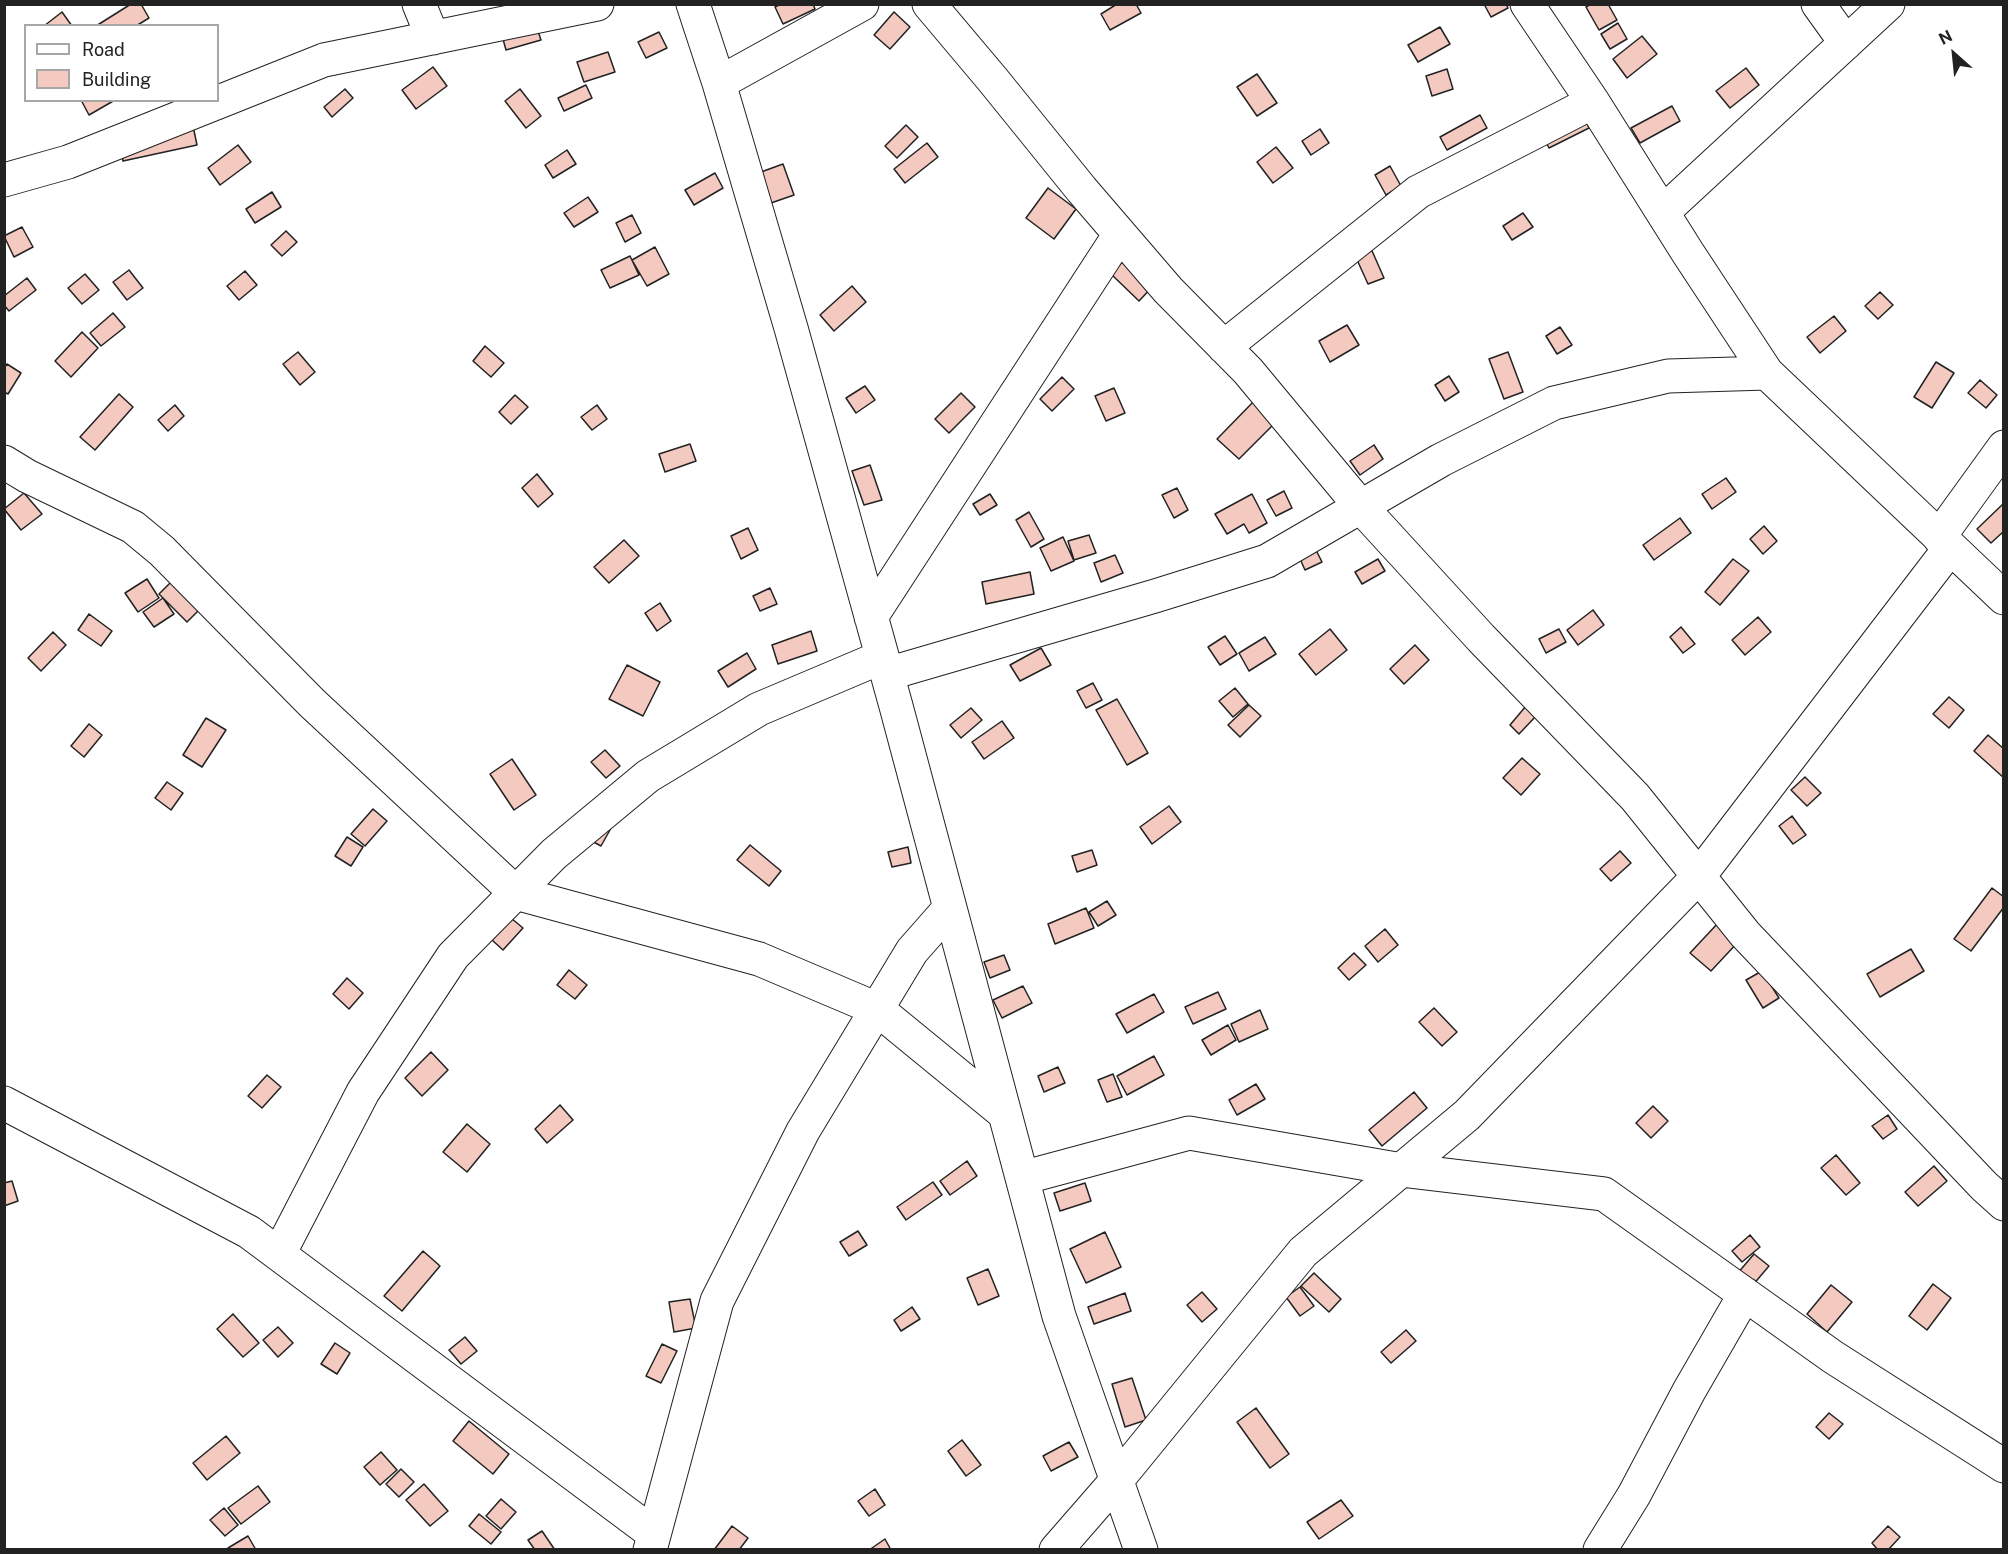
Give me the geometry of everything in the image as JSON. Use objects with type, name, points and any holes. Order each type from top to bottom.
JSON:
[{"type":"street","points":[[419,4],[433,38]]},
{"type":"street","points":[[219,102],[324,60],[597,4]]},
{"type":"street","points":[[693,4],[719,83],[788,317],[1059,1316],[1142,1550]]},
{"type":"street","points":[[719,83],[862,4]]},
{"type":"street","points":[[928,4],[1168,290],[1248,371],[1361,507],[1481,638],[1635,797],[1745,934],[1984,1186],[2004,1204]]},
{"type":"street","points":[[1527,4],[1767,372],[2004,598]]},
{"type":"street","points":[[1818,4],[1846,43]]},
{"type":"street","points":[[1662,212],[1888,4]]},
{"type":"street","points":[[4,180],[68,162],[219,102]]},
{"type":"street","points":[[1224,347],[1418,192],[1593,102]]},
{"type":"street","points":[[871,617],[1120,234]]},
{"type":"street","points":[[279,1254],[363,1092],[453,956],[554,854],[648,776],[759,709],[884,665],[1155,596],[1267,561],[1441,460],[1554,403],[1668,376],[1767,372]]},
{"type":"street","points":[[1056,1550],[1117,1480],[1303,1252],[1467,1115],[1699,876],[1945,542],[2004,447]]},
{"type":"street","points":[[4,462],[27,476],[133,527],[162,551],[312,703],[516,893],[759,959],[877,1009],[1004,1113]]},
{"type":"street","points":[[4,1103],[249,1232],[652,1542],[717,1301],[803,1131],[912,951],[949,909]]},
{"type":"street","points":[[1022,1178],[1189,1133],[1402,1170],[1604,1194],[1833,1357],[2004,1466]]},
{"type":"street","points":[[1600,1550],[1634,1495],[1744,1294]]},
{"type":"building","points":[[131,4],[141,4],[149,18],[139,24],[99,24]]},
{"type":"building","points":[[781,4],[813,4],[815,9],[783,24],[775,7]]},
{"type":"building","points":[[1117,4],[1136,4],[1141,13],[1110,30],[1101,14]]},
{"type":"building","points":[[1484,4],[1506,4],[1508,8],[1491,17]]},
{"type":"building","points":[[1591,4],[1608,4],[1617,20],[1599,30],[1586,7]]},
{"type":"building","points":[[62,12],[71,24],[47,24]]},
{"type":"building","points":[[894,12],[910,27],[890,49],[874,35]]},
{"type":"building","points":[[535,22],[541,40],[506,50],[501,32]]},
{"type":"building","points":[[1618,23],[1627,39],[1610,49],[1601,34]]},
{"type":"building","points":[[1440,27],[1450,44],[1418,62],[1408,45]]},
{"type":"building","points":[[659,32],[667,48],[646,58],[638,42]]},
{"type":"building","points":[[1642,36],[1657,54],[1627,78],[1613,59]]},
{"type":"building","points":[[608,52],[615,72],[584,82],[577,62]]},
{"type":"building","points":[[433,67],[447,86],[416,109],[402,90]]},
{"type":"building","points":[[1746,68],[1759,85],[1730,108],[1716,91]]},
{"type":"building","points":[[1447,69],[1453,89],[1432,96],[1426,76]]},
{"type":"building","points":[[1257,74],[1277,103],[1257,116],[1237,87]]},
{"type":"building","points":[[586,85],[592,98],[564,111],[558,98]]},
{"type":"building","points":[[345,89],[353,98],[332,117],[324,107]]},
{"type":"building","points":[[520,89],[541,116],[526,128],[505,101]]},
{"type":"building","points":[[82,102],[112,102],[89,115]]},
{"type":"building","points":[[1579,106],[1589,128],[1549,148],[1538,126]]},
{"type":"building","points":[[1672,106],[1680,121],[1640,143],[1631,128]]},
{"type":"building","points":[[1480,115],[1487,128],[1447,150],[1440,137]]},
{"type":"building","points":[[906,125],[918,137],[897,158],[885,146]]},
{"type":"building","points":[[193,126],[197,145],[123,161],[119,142]]},
{"type":"building","points":[[1320,129],[1329,143],[1311,155],[1302,141]]},
{"type":"building","points":[[927,143],[938,157],[905,183],[894,169]]},
{"type":"building","points":[[238,145],[251,162],[220,185],[208,168]]},
{"type":"building","points":[[1276,147],[1293,168],[1273,183],[1257,162]]},
{"type":"building","points":[[567,150],[576,164],[553,178],[545,165]]},
{"type":"building","points":[[783,164],[794,195],[771,203],[761,172]]},
{"type":"building","points":[[1390,166],[1401,186],[1386,195],[1375,175]]},
{"type":"building","points":[[715,173],[723,188],[694,205],[685,190]]},
{"type":"building","points":[[1048,188],[1076,209],[1054,239],[1026,218]]},
{"type":"building","points":[[272,192],[281,207],[255,223],[246,209]]},
{"type":"building","points":[[588,197],[598,212],[574,227],[564,213]]},
{"type":"building","points":[[1523,213],[1533,227],[1512,240],[1503,226]]},
{"type":"building","points":[[632,215],[641,233],[625,242],[616,223]]},
{"type":"building","points":[[22,227],[33,247],[14,257],[4,236]]},
{"type":"building","points":[[286,231],[297,242],[282,256],[271,245]]},
{"type":"building","points":[[1369,244],[1384,278],[1368,284],[1353,251]]},
{"type":"building","points":[[655,247],[669,274],[647,286],[632,260]]},
{"type":"building","points":[[630,256],[639,275],[610,288],[601,270]]},
{"type":"building","points":[[1125,259],[1154,285],[1139,301],[1111,274]]},
{"type":"building","points":[[129,270],[143,288],[127,300],[113,282]]},
{"type":"building","points":[[245,271],[257,285],[239,300],[227,286]]},
{"type":"building","points":[[85,274],[99,290],[82,304],[68,288]]},
{"type":"building","points":[[27,278],[36,290],[9,311],[4,305],[4,296]]},
{"type":"building","points":[[852,286],[866,302],[834,331],[820,315]]},
{"type":"building","points":[[1880,292],[1893,305],[1878,319],[1865,306]]},
{"type":"building","points":[[113,313],[125,327],[101,346],[90,333]]},
{"type":"building","points":[[1834,316],[1846,331],[1820,353],[1807,337]]},
{"type":"building","points":[[1347,325],[1359,345],[1330,362],[1319,341]]},
{"type":"building","points":[[1560,327],[1572,345],[1557,354],[1546,336]]},
{"type":"building","points":[[82,332],[98,348],[71,377],[55,361]]},
{"type":"building","points":[[485,346],[504,363],[491,377],[473,361]]},
{"type":"building","points":[[298,352],[315,372],[300,385],[283,364]]},
{"type":"building","points":[[1508,352],[1523,392],[1504,399],[1489,359]]},
{"type":"building","points":[[1936,362],[1954,373],[1932,408],[1914,397]]},
{"type":"building","points":[[7,364],[21,373],[8,394],[4,392],[4,368]]},
{"type":"building","points":[[1449,376],[1459,392],[1445,401],[1435,385]]},
{"type":"building","points":[[1062,377],[1074,389],[1052,411],[1040,399]]},
{"type":"building","points":[[1980,380],[1997,395],[1986,408],[1968,393]]},
{"type":"building","points":[[865,386],[875,400],[856,413],[846,398]]},
{"type":"building","points":[[1114,388],[1125,413],[1106,421],[1095,396]]},
{"type":"building","points":[[961,393],[975,407],[949,433],[935,419]]},
{"type":"building","points":[[119,394],[133,407],[95,450],[80,437]]},
{"type":"building","points":[[515,395],[528,407],[511,424],[499,412]]},
{"type":"building","points":[[1257,398],[1279,419],[1239,459],[1217,439]]},
{"type":"building","points":[[175,405],[184,416],[168,431],[158,420]]},
{"type":"building","points":[[597,405],[607,419],[592,430],[581,417]]},
{"type":"building","points":[[690,444],[696,461],[665,472],[659,454]]},
{"type":"building","points":[[1374,445],[1383,459],[1360,475],[1350,461]]},
{"type":"building","points":[[870,465],[882,500],[864,505],[852,471]]},
{"type":"building","points":[[537,474],[553,494],[538,507],[522,488]]},
{"type":"building","points":[[1726,478],[1736,492],[1712,509],[1702,494]]},
{"type":"building","points":[[1177,488],[1188,510],[1174,518],[1162,495]]},
{"type":"building","points":[[1284,491],[1292,508],[1276,516],[1267,500]]},
{"type":"building","points":[[24,493],[42,514],[21,530],[4,509]]},
{"type":"building","points":[[990,494],[997,505],[980,515],[973,504]]},
{"type":"building","points":[[1252,494],[1267,523],[1249,533],[1244,524],[1227,534],[1215,514]]},
{"type":"building","points":[[2004,503],[2004,531],[1991,543],[1977,529]]},
{"type":"building","points":[[1029,512],[1044,539],[1031,547],[1016,520]]},
{"type":"building","points":[[1680,518],[1691,533],[1654,560],[1643,545]]},
{"type":"building","points":[[1764,526],[1777,541],[1763,554],[1750,539]]},
{"type":"building","points":[[748,528],[758,550],[741,559],[731,536]]},
{"type":"building","points":[[1089,535],[1096,553],[1074,560],[1068,541]]},
{"type":"building","points":[[1063,537],[1074,561],[1051,571],[1040,548]]},
{"type":"building","points":[[624,540],[639,556],[609,583],[594,567]]},
{"type":"building","points":[[1313,544],[1322,562],[1305,570],[1297,552]]},
{"type":"building","points":[[1115,555],[1123,573],[1101,582],[1094,563]]},
{"type":"building","points":[[1378,559],[1385,571],[1362,584],[1355,572]]},
{"type":"building","points":[[1733,559],[1749,571],[1720,605],[1705,592]]},
{"type":"building","points":[[1030,572],[1034,594],[986,604],[982,582]]},
{"type":"building","points":[[147,579],[159,598],[138,612],[125,593]]},
{"type":"building","points":[[173,580],[201,608],[187,622],[159,594]]},
{"type":"building","points":[[770,588],[777,604],[760,611],[753,596]]},
{"type":"building","points":[[163,598],[174,614],[154,627],[143,612]]},
{"type":"building","points":[[660,603],[671,621],[657,631],[645,613]]},
{"type":"building","points":[[1593,610],[1604,625],[1578,645],[1567,630]]},
{"type":"building","points":[[89,614],[112,631],[101,646],[78,630]]},
{"type":"building","points":[[1758,617],[1771,632],[1745,655],[1732,640]]},
{"type":"building","points":[[1681,627],[1695,644],[1683,653],[1670,637]]},
{"type":"building","points":[[1330,629],[1347,650],[1316,675],[1299,654]]},
{"type":"building","points":[[1559,629],[1566,642],[1546,653],[1539,639]]},
{"type":"building","points":[[811,631],[817,651],[778,664],[772,645]]},
{"type":"building","points":[[53,632],[66,645],[41,671],[28,658]]},
{"type":"building","points":[[1225,636],[1237,654],[1220,665],[1208,647]]},
{"type":"building","points":[[1265,637],[1276,654],[1249,671],[1239,653]]},
{"type":"building","points":[[1415,645],[1429,660],[1404,684],[1390,669]]},
{"type":"building","points":[[1041,648],[1051,665],[1020,681],[1010,665]]},
{"type":"building","points":[[747,653],[756,669],[728,687],[718,671]]},
{"type":"building","points":[[627,665],[660,682],[643,716],[609,699]]},
{"type":"building","points":[[1093,683],[1102,700],[1086,708],[1077,691]]},
{"type":"building","points":[[1235,688],[1248,704],[1233,717],[1219,701]]},
{"type":"building","points":[[1949,697],[1964,710],[1949,728],[1933,714]]},
{"type":"building","points":[[1117,699],[1148,753],[1127,765],[1096,710]]},
{"type":"building","points":[[1249,705],[1261,716],[1240,737],[1228,725]]},
{"type":"building","points":[[1526,706],[1537,715],[1519,734],[1510,725]]},
{"type":"building","points":[[971,708],[982,720],[961,738],[950,725]]},
{"type":"building","points":[[206,718],[226,730],[202,767],[183,755]]},
{"type":"building","points":[[1002,721],[1014,738],[984,759],[972,742]]},
{"type":"building","points":[[89,724],[102,735],[84,757],[71,746]]},
{"type":"building","points":[[1988,735],[2004,749],[2004,778],[1974,751]]},
{"type":"building","points":[[605,750],[620,766],[606,778],[591,762]]},
{"type":"building","points":[[1522,758],[1540,774],[1521,795],[1503,778]]},
{"type":"building","points":[[512,759],[536,795],[514,810],[490,774]]},
{"type":"building","points":[[1805,777],[1821,793],[1807,806],[1791,790]]},
{"type":"building","points":[[167,782],[183,793],[171,810],[155,798]]},
{"type":"building","points":[[1169,806],[1181,822],[1152,844],[1140,827]]},
{"type":"building","points":[[373,809],[387,821],[365,846],[351,834]]},
{"type":"building","points":[[1792,816],[1806,835],[1793,844],[1779,826]]},
{"type":"building","points":[[615,821],[601,846],[586,838]]},
{"type":"building","points":[[347,837],[363,847],[351,866],[335,856]]},
{"type":"building","points":[[750,845],[781,871],[769,886],[737,860]]},
{"type":"building","points":[[908,847],[911,863],[892,867],[888,852]]},
{"type":"building","points":[[1092,850],[1097,865],[1077,872],[1072,856]]},
{"type":"building","points":[[1620,851],[1631,863],[1611,881],[1600,869]]},
{"type":"building","points":[[1992,888],[2004,897],[2004,907],[1971,951],[1954,939]]},
{"type":"building","points":[[1107,901],[1116,915],[1098,926],[1089,912]]},
{"type":"building","points":[[1086,908],[1094,928],[1055,944],[1048,924]]},
{"type":"building","points":[[511,918],[523,928],[503,950],[492,940]]},
{"type":"building","points":[[1719,922],[1739,941],[1711,971],[1690,953]]},
{"type":"building","points":[[1385,929],[1398,945],[1378,962],[1365,946]]},
{"type":"building","points":[[1911,949],[1924,971],[1880,997],[1867,974]]},
{"type":"building","points":[[1354,953],[1366,965],[1349,980],[1338,968]]},
{"type":"building","points":[[1004,955],[1010,970],[990,978],[984,962]]},
{"type":"building","points":[[569,970],[587,985],[575,999],[557,985]]},
{"type":"building","points":[[1762,971],[1779,998],[1763,1008],[1746,980]]},
{"type":"building","points":[[347,978],[363,993],[349,1009],[333,994]]},
{"type":"building","points":[[1023,986],[1032,1003],[1002,1018],[993,1000]]},
{"type":"building","points":[[1218,992],[1226,1009],[1193,1024],[1185,1007]]},
{"type":"building","points":[[1154,994],[1164,1012],[1127,1033],[1116,1014]]},
{"type":"building","points":[[1434,1008],[1457,1032],[1442,1046],[1419,1022]]},
{"type":"building","points":[[1260,1010],[1268,1029],[1239,1042],[1231,1024]]},
{"type":"building","points":[[1228,1025],[1236,1040],[1211,1055],[1202,1040]]},
{"type":"building","points":[[431,1052],[448,1070],[422,1096],[405,1078]]},
{"type":"building","points":[[1154,1056],[1164,1075],[1127,1095],[1117,1076]]},
{"type":"building","points":[[1058,1067],[1065,1083],[1044,1092],[1038,1076]]},
{"type":"building","points":[[1113,1074],[1122,1097],[1107,1102],[1098,1080]]},
{"type":"building","points":[[267,1075],[281,1087],[262,1108],[248,1096]]},
{"type":"building","points":[[1256,1084],[1265,1099],[1237,1115],[1229,1100]]},
{"type":"building","points":[[1414,1092],[1427,1108],[1382,1146],[1369,1130]]},
{"type":"building","points":[[560,1105],[573,1120],[547,1143],[535,1129]]},
{"type":"building","points":[[1653,1106],[1668,1121],[1651,1138],[1636,1123]]},
{"type":"building","points":[[1888,1115],[1897,1129],[1883,1139],[1872,1126]]},
{"type":"building","points":[[467,1124],[490,1144],[467,1172],[443,1152]]},
{"type":"building","points":[[1836,1155],[1860,1183],[1846,1195],[1821,1168]]},
{"type":"building","points":[[967,1161],[977,1176],[950,1195],[940,1181]]},
{"type":"building","points":[[1934,1166],[1947,1181],[1918,1206],[1905,1192]]},
{"type":"building","points":[[12,1181],[18,1201],[4,1206],[4,1183]]},
{"type":"building","points":[[933,1182],[942,1195],[906,1220],[897,1207]]},
{"type":"building","points":[[1085,1183],[1091,1201],[1060,1211],[1054,1193]]},
{"type":"building","points":[[858,1231],[867,1245],[849,1256],[840,1242]]},
{"type":"building","points":[[1105,1232],[1121,1267],[1086,1283],[1070,1249]]},
{"type":"building","points":[[1750,1235],[1760,1247],[1742,1262],[1732,1251]]},
{"type":"building","points":[[423,1251],[440,1266],[402,1311],[384,1296]]},
{"type":"building","points":[[1754,1254],[1769,1266],[1752,1286],[1737,1274]]},
{"type":"building","points":[[988,1269],[999,1296],[978,1305],[967,1278]]},
{"type":"building","points":[[1314,1273],[1341,1299],[1329,1312],[1301,1286]]},
{"type":"building","points":[[1933,1284],[1951,1298],[1927,1330],[1909,1316]]},
{"type":"building","points":[[1831,1285],[1852,1302],[1827,1332],[1807,1314]]},
{"type":"building","points":[[1300,1287],[1314,1306],[1300,1316],[1286,1297]]},
{"type":"building","points":[[1202,1292],[1217,1309],[1202,1322],[1187,1305]]},
{"type":"building","points":[[1125,1293],[1131,1311],[1094,1324],[1088,1307]]},
{"type":"building","points":[[690,1299],[696,1328],[674,1332],[669,1302]]},
{"type":"building","points":[[912,1307],[920,1319],[901,1331],[894,1320]]},
{"type":"building","points":[[233,1314],[259,1343],[243,1357],[217,1329]]},
{"type":"building","points":[[278,1327],[293,1343],[278,1357],[263,1340]]},
{"type":"building","points":[[1406,1330],[1416,1341],[1391,1363],[1381,1352]]},
{"type":"building","points":[[465,1337],[477,1351],[461,1364],[449,1350]]},
{"type":"building","points":[[335,1343],[350,1353],[337,1374],[321,1364]]},
{"type":"building","points":[[662,1344],[677,1351],[661,1383],[646,1376]]},
{"type":"building","points":[[1132,1378],[1146,1420],[1125,1427],[1112,1384]]},
{"type":"building","points":[[1256,1408],[1289,1454],[1270,1468],[1237,1422]]},
{"type":"building","points":[[1829,1413],[1843,1424],[1829,1439],[1816,1427]]},
{"type":"building","points":[[469,1421],[509,1454],[493,1474],[453,1441]]},
{"type":"building","points":[[226,1436],[240,1453],[207,1480],[193,1463]]},
{"type":"building","points":[[962,1440],[981,1465],[966,1476],[948,1451]]},
{"type":"building","points":[[1069,1442],[1078,1457],[1051,1471],[1043,1456]]},
{"type":"building","points":[[381,1452],[397,1470],[380,1485],[364,1467]]},
{"type":"building","points":[[401,1469],[414,1482],[399,1497],[386,1484]]},
{"type":"building","points":[[424,1484],[448,1511],[430,1526],[406,1500]]},
{"type":"building","points":[[258,1486],[270,1502],[241,1524],[228,1508]]},
{"type":"building","points":[[875,1489],[885,1505],[869,1516],[858,1501]]},
{"type":"building","points":[[501,1499],[516,1512],[501,1529],[486,1516]]},
{"type":"building","points":[[1341,1500],[1353,1516],[1319,1539],[1307,1522]]},
{"type":"building","points":[[224,1508],[238,1525],[225,1536],[210,1520]]},
{"type":"building","points":[[479,1514],[501,1532],[491,1544],[469,1526]]},
{"type":"building","points":[[732,1526],[748,1538],[739,1550],[714,1550]]},
{"type":"building","points":[[1888,1526],[1900,1537],[1888,1550],[1878,1550],[1872,1543]]},
{"type":"building","points":[[542,1531],[555,1550],[535,1550],[528,1540]]},
{"type":"building","points":[[248,1536],[256,1550],[229,1550],[228,1548]]},
{"type":"building","points":[[885,1539],[891,1550],[869,1550]]}]
